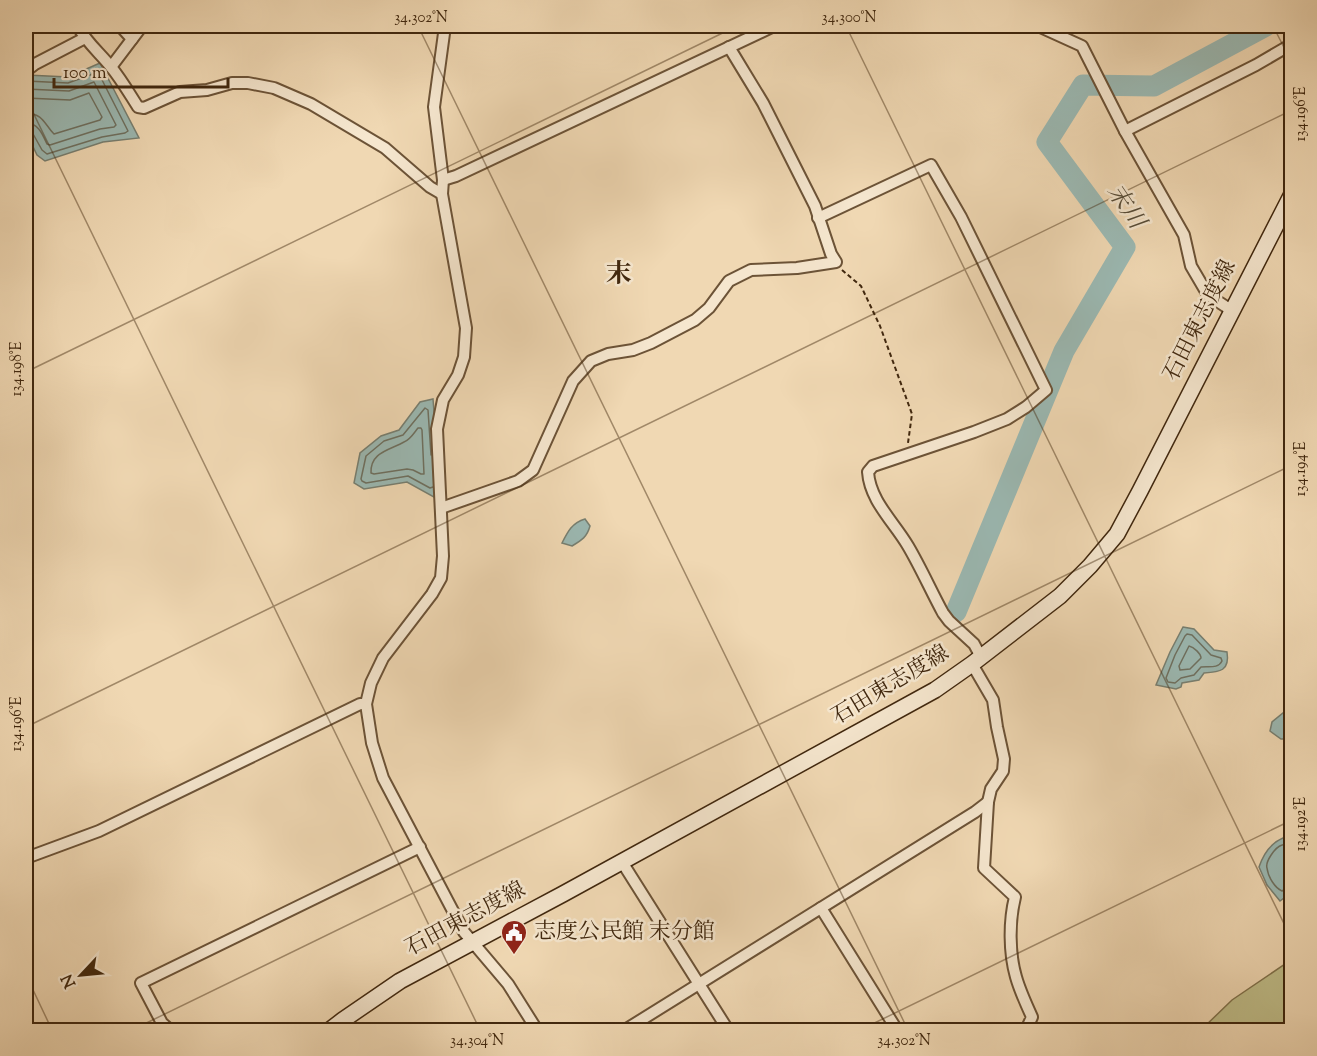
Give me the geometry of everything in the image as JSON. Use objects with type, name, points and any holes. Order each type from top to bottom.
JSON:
[{"type":"main road","name":"石田東志度線","points":[[330,1030],[400,981],[935,690],[1060,596],[1117,534],[1292,194]]},
{"type":"street","points":[[78,26],[85,38],[111,67],[138,107],[144,108],[180,92],[207,90],[232,83],[248,82],[283,92],[311,104],[385,147],[430,188],[442,194]]},
{"type":"street","points":[[111,67],[142,26]]},
{"type":"street","points":[[445,26],[434,107],[443,180],[442,194],[466,328],[464,357],[458,375],[443,400],[438,419],[443,556],[441,578],[432,594],[383,658],[371,683],[366,704],[372,743],[383,778],[464,932],[508,984],[537,1030]]},
{"type":"street","points":[[443,180],[456,176],[774,26]]},
{"type":"street","points":[[1038,26],[1082,46],[1125,131],[1184,235],[1191,266],[1208,296],[1231,310]]},
{"type":"street","points":[[122,28],[132,39]]},
{"type":"street","points":[[26,71],[52,54],[85,38]]},
{"type":"street","points":[[1125,131],[1256,65],[1292,44]]},
{"type":"street","points":[[441,508],[518,481],[533,470],[573,381],[591,361],[608,354],[651,344],[695,320],[710,308],[729,281],[751,270],[797,268],[836,262],[831,254],[815,207],[763,103],[729,47]]},
{"type":"street","points":[[818,218],[931,165],[961,217],[1046,390],[1026,407],[1007,418],[974,432],[873,466],[868,472],[868,479],[881,507],[908,545],[943,614],[974,644],[977,660],[993,700],[1004,759],[1002,771],[991,789],[988,802],[984,868],[1015,897],[1011,915],[1012,949],[1016,977],[1032,1017],[1026,1030]]},
{"type":"street","points":[[26,858],[99,831],[360,704],[366,704]]},
{"type":"street","points":[[626,1030],[988,802]]},
{"type":"street","points":[[170,1030],[162,1023],[141,983],[420,847]]},
{"type":"street","points":[[622,862],[728,1030]]},
{"type":"street","points":[[821,909],[896,1030]]},
{"type":"path","points":[[836,262],[861,286],[884,337],[912,414],[906,454]]},
{"type":"shaded area","points":[[1291,960],[1291,1030],[1201,1030],[1232,1000]]},
{"type":"water","points":[[100,63],[139,138],[103,142],[45,161],[37,155],[26,132],[27,75],[68,77]]},
{"type":"water","points":[[433,399],[441,501],[407,482],[364,489],[354,483],[360,453],[381,436],[399,430],[420,402]]},
{"type":"water","points":[[585,519],[590,526],[584,538],[572,546],[562,543],[571,528]]},
{"type":"water","points":[[1183,627],[1194,629],[1214,650],[1227,652],[1227,663],[1223,669],[1204,673],[1199,680],[1182,683],[1181,687],[1176,689],[1156,685],[1170,652]]},
{"type":"water","points":[[1291,710],[1291,739],[1281,739],[1270,731],[1272,722]]},
{"type":"water","points":[[1283,838],[1291,839],[1292,892],[1280,901],[1267,885],[1259,867],[1268,850]]},
{"type":"waterway","name":"末川","points":[[956,612],[1064,351],[1125,247],[1047,142],[1083,85],[1154,86],[1266,26]]},
{"type":"place","name":"志度公民館 末分館","points":[[514,956]]},
{"type":"district","name":"末","points":[[619,275]]}]
